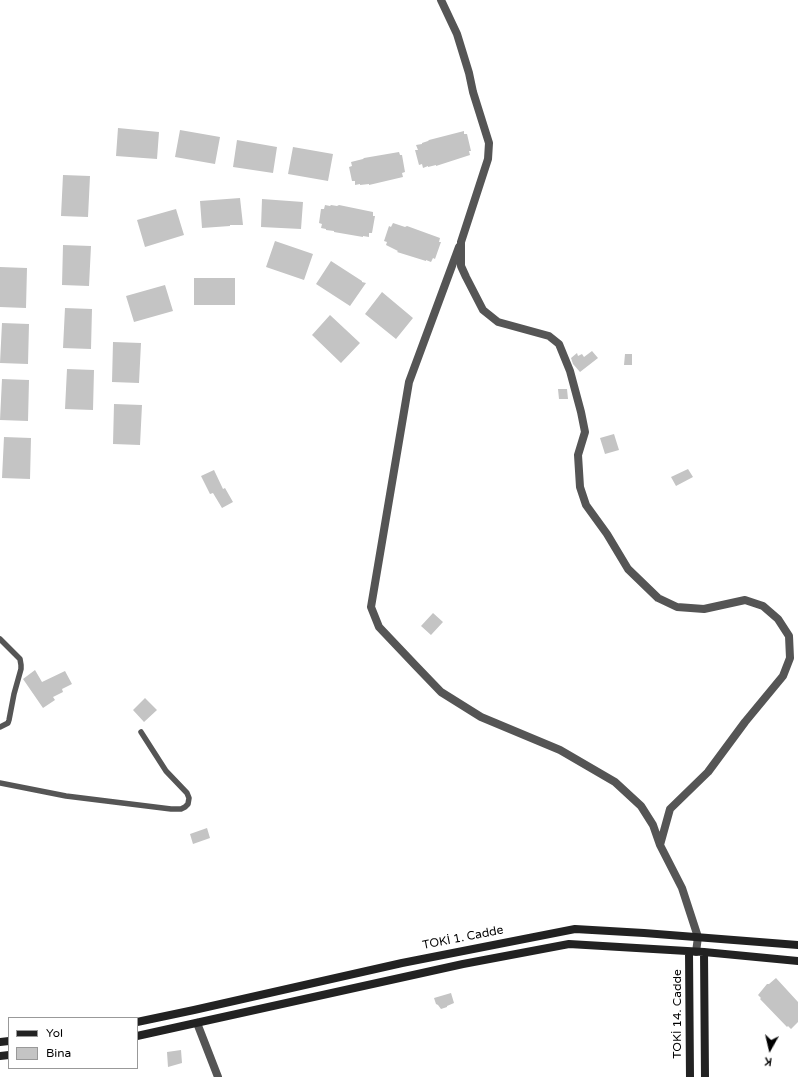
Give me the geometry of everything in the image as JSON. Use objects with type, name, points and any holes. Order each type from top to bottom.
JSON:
[{"type":"main road","name":"TOKİ 1. Cadde","points":[[138,1022],[402,963],[574,929],[798,945]]},
{"type":"main road","points":[[138,1036],[456,966],[569,944],[696,952],[798,962]]},
{"type":"main road","points":[[696,952],[705,1077]]},
{"type":"main road","name":"TOKİ 14. Cadde","points":[[690,1077],[696,952]]},
{"type":"street","points":[[441,0],[456,34],[469,73],[473,92],[489,143],[488,159],[461,242],[409,382],[371,608],[379,627],[441,692],[481,717],[560,750],[615,782],[641,806],[653,825],[660,845],[682,888],[698,937],[696,952]]},
{"type":"street","points":[[461,242],[461,266],[483,310],[498,322],[549,336],[559,344],[570,371],[585,432],[578,455],[580,487],[586,505],[607,534],[628,569],[658,598],[677,607],[704,609],[745,600],[763,606],[778,619],[790,636],[790,658],[783,676],[745,722],[708,772],[670,810],[660,845]]},
{"type":"street","points":[[197,1023],[218,1077]]},
{"type":"lane","points":[[0,639],[20,659],[21,665],[8,723],[0,727]]},
{"type":"lane","points":[[0,783],[66,796],[171,809],[180,809],[185,807],[188,804],[189,798],[187,793],[166,771],[141,732]]},
{"type":"building","points":[[118,128],[159,132],[157,159],[116,156]]},
{"type":"building","points":[[180,130],[220,137],[215,164],[175,157]]},
{"type":"building","points":[[464,131],[464,134],[467,134],[471,151],[469,151],[470,155],[436,166],[428,166],[423,168],[422,164],[419,165],[415,150],[418,150],[416,145]]},
{"type":"building","points":[[237,140],[277,147],[273,173],[233,167]]},
{"type":"building","points":[[293,147],[333,154],[328,181],[288,174]]},
{"type":"building","points":[[399,152],[400,155],[402,155],[405,172],[402,173],[403,177],[369,185],[355,185],[355,181],[352,181],[349,167],[352,166],[351,162],[364,158]]},
{"type":"building","points":[[63,175],[90,176],[88,217],[61,216]]},
{"type":"building","points":[[240,198],[243,225],[202,228],[200,201]]},
{"type":"building","points":[[262,199],[303,202],[301,229],[261,227]]},
{"type":"building","points":[[325,205],[339,205],[373,212],[373,216],[375,216],[372,233],[369,233],[369,237],[363,237],[321,228],[322,224],[319,223],[321,209],[324,209]]},
{"type":"building","points":[[176,209],[184,235],[145,247],[137,220]]},
{"type":"building","points":[[393,223],[405,227],[407,226],[440,238],[439,242],[441,242],[435,259],[433,258],[431,262],[426,261],[397,252],[398,251],[386,245],[387,242],[384,241],[389,226],[391,227]]},
{"type":"building","points":[[275,241],[313,254],[304,280],[266,267]]},
{"type":"building","points":[[63,245],[91,246],[89,286],[62,285]]},
{"type":"building","points":[[331,261],[362,282],[366,283],[350,306],[316,284]]},
{"type":"building","points":[[0,267],[27,268],[26,308],[0,307]]},
{"type":"building","points":[[194,278],[235,278],[235,305],[194,305]]},
{"type":"building","points":[[165,285],[173,311],[134,322],[126,296]]},
{"type":"building","points":[[382,292],[413,318],[396,339],[365,314]]},
{"type":"building","points":[[65,308],[92,309],[91,349],[63,348]]},
{"type":"building","points":[[330,315],[360,343],[341,363],[312,335]]},
{"type":"building","points":[[2,323],[29,324],[28,364],[0,363]]},
{"type":"building","points":[[113,342],[141,343],[139,383],[112,382]]},
{"type":"building","points":[[592,351],[598,358],[580,372],[573,364],[571,358],[577,353],[578,356],[582,354],[584,357]]},
{"type":"building","points":[[625,354],[632,354],[632,365],[624,365]]},
{"type":"building","points":[[67,369],[94,370],[93,410],[65,409]]},
{"type":"building","points":[[2,379],[29,380],[28,421],[0,420]]},
{"type":"building","points":[[558,389],[567,389],[568,399],[559,399]]},
{"type":"building","points":[[114,404],[142,405],[140,445],[113,444]]},
{"type":"building","points":[[614,434],[619,450],[605,454],[600,438]]},
{"type":"building","points":[[4,437],[31,438],[30,479],[2,478]]},
{"type":"building","points":[[688,469],[693,477],[676,486],[671,477]]},
{"type":"building","points":[[214,470],[223,489],[225,488],[233,502],[222,508],[213,493],[210,494],[201,476]]},
{"type":"building","points":[[433,613],[443,622],[431,635],[421,626]]},
{"type":"building","points":[[35,670],[42,682],[65,671],[72,684],[62,689],[63,692],[53,697],[55,700],[43,708],[23,679]]},
{"type":"building","points":[[145,698],[157,710],[144,722],[133,710]]},
{"type":"building","points":[[207,828],[210,838],[193,844],[190,834]]},
{"type":"building","points":[[776,978],[798,1002],[798,1022],[791,1029],[788,1026],[787,1027],[760,999],[761,998],[758,995],[767,984]]},
{"type":"building","points":[[451,993],[454,1003],[441,1009],[436,1004],[434,998]]},
{"type":"building","points":[[181,1050],[182,1063],[168,1067],[167,1052]]}]
